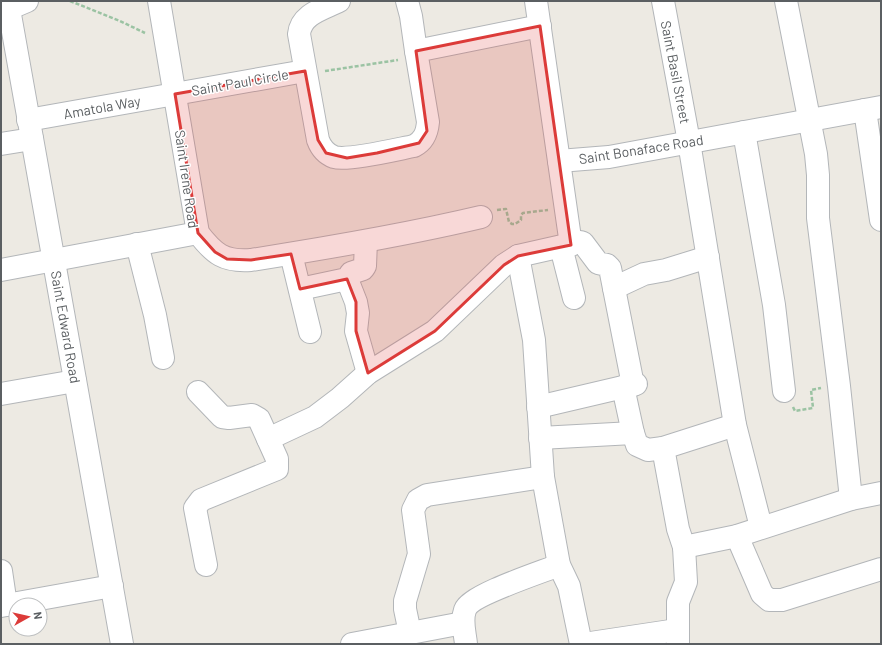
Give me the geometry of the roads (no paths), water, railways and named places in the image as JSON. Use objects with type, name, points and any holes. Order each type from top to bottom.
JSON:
[{"type":"street","name":"Saint Irene Road","points":[[1,270],[198,233],[159,1]]},
{"type":"street","name":"Saint Paul Circle","points":[[339,1],[311,14],[303,21],[300,27],[300,42],[318,140],[326,153],[335,158],[347,158],[377,153],[419,144],[423,140],[427,131],[428,122],[411,16],[407,1]]},
{"type":"street","name":"Saint Bonaface Road","points":[[536,1],[559,161],[609,157],[873,108]]},
{"type":"street","name":"Saint Basil Street","points":[[663,1],[689,142],[735,425],[762,527]]},
{"type":"street","points":[[786,1],[816,154],[818,175],[818,218],[839,386],[851,499]]},
{"type":"street","name":"Saint Edward Road","points":[[12,7],[30,129],[122,644]]},
{"type":"street","points":[[416,51],[540,26]]},
{"type":"street","name":"Saint Paul Circle","points":[[175,94],[305,71]]},
{"type":"street","name":"Amatola Way","points":[[1,144],[30,129],[175,94]]},
{"type":"street","points":[[873,108],[881,220]]},
{"type":"street","points":[[744,132],[774,305],[784,391]]},
{"type":"street","points":[[559,161],[566,208],[566,246],[574,298]]},
{"type":"street","points":[[198,233],[215,252],[227,259],[244,260],[291,254],[366,241],[438,227],[481,216]]},
{"type":"street","points":[[366,241],[364,267],[362,270],[351,273],[348,279],[358,313],[356,332],[368,373]]},
{"type":"street","points":[[268,439],[315,417],[340,398],[368,373],[434,331],[504,265],[518,256],[580,242],[584,244],[598,263],[609,266],[634,385],[633,433],[637,445],[648,450],[662,448],[735,425]]},
{"type":"street","points":[[137,244],[155,315],[163,358]]},
{"type":"street","points":[[291,254],[310,332]]},
{"type":"street","points":[[518,256],[534,340],[543,477],[559,565],[569,586],[582,644],[678,637],[678,602],[686,582],[684,547],[678,528],[662,448]]},
{"type":"street","points":[[614,288],[644,274],[666,270],[708,257]]},
{"type":"street","points":[[300,289],[348,279]]},
{"type":"street","points":[[1,394],[75,380]]},
{"type":"street","points":[[538,407],[634,385]]},
{"type":"street","points":[[198,392],[222,417],[229,418],[252,415],[255,416],[268,439],[276,459],[277,469],[201,500],[195,508],[206,565]]},
{"type":"street","points":[[540,438],[633,433]]},
{"type":"street","points":[[410,633],[405,605],[419,554],[414,510],[418,500],[428,495],[543,477]]},
{"type":"street","points":[[684,547],[737,536],[851,499],[881,495]]},
{"type":"street","points":[[737,536],[762,594],[769,600],[782,600],[881,569]]},
{"type":"street","points":[[365,643],[410,633],[465,634],[464,610],[471,602],[488,593],[559,565]]},
{"type":"street","points":[[1,571],[4,606],[112,586]]}]
